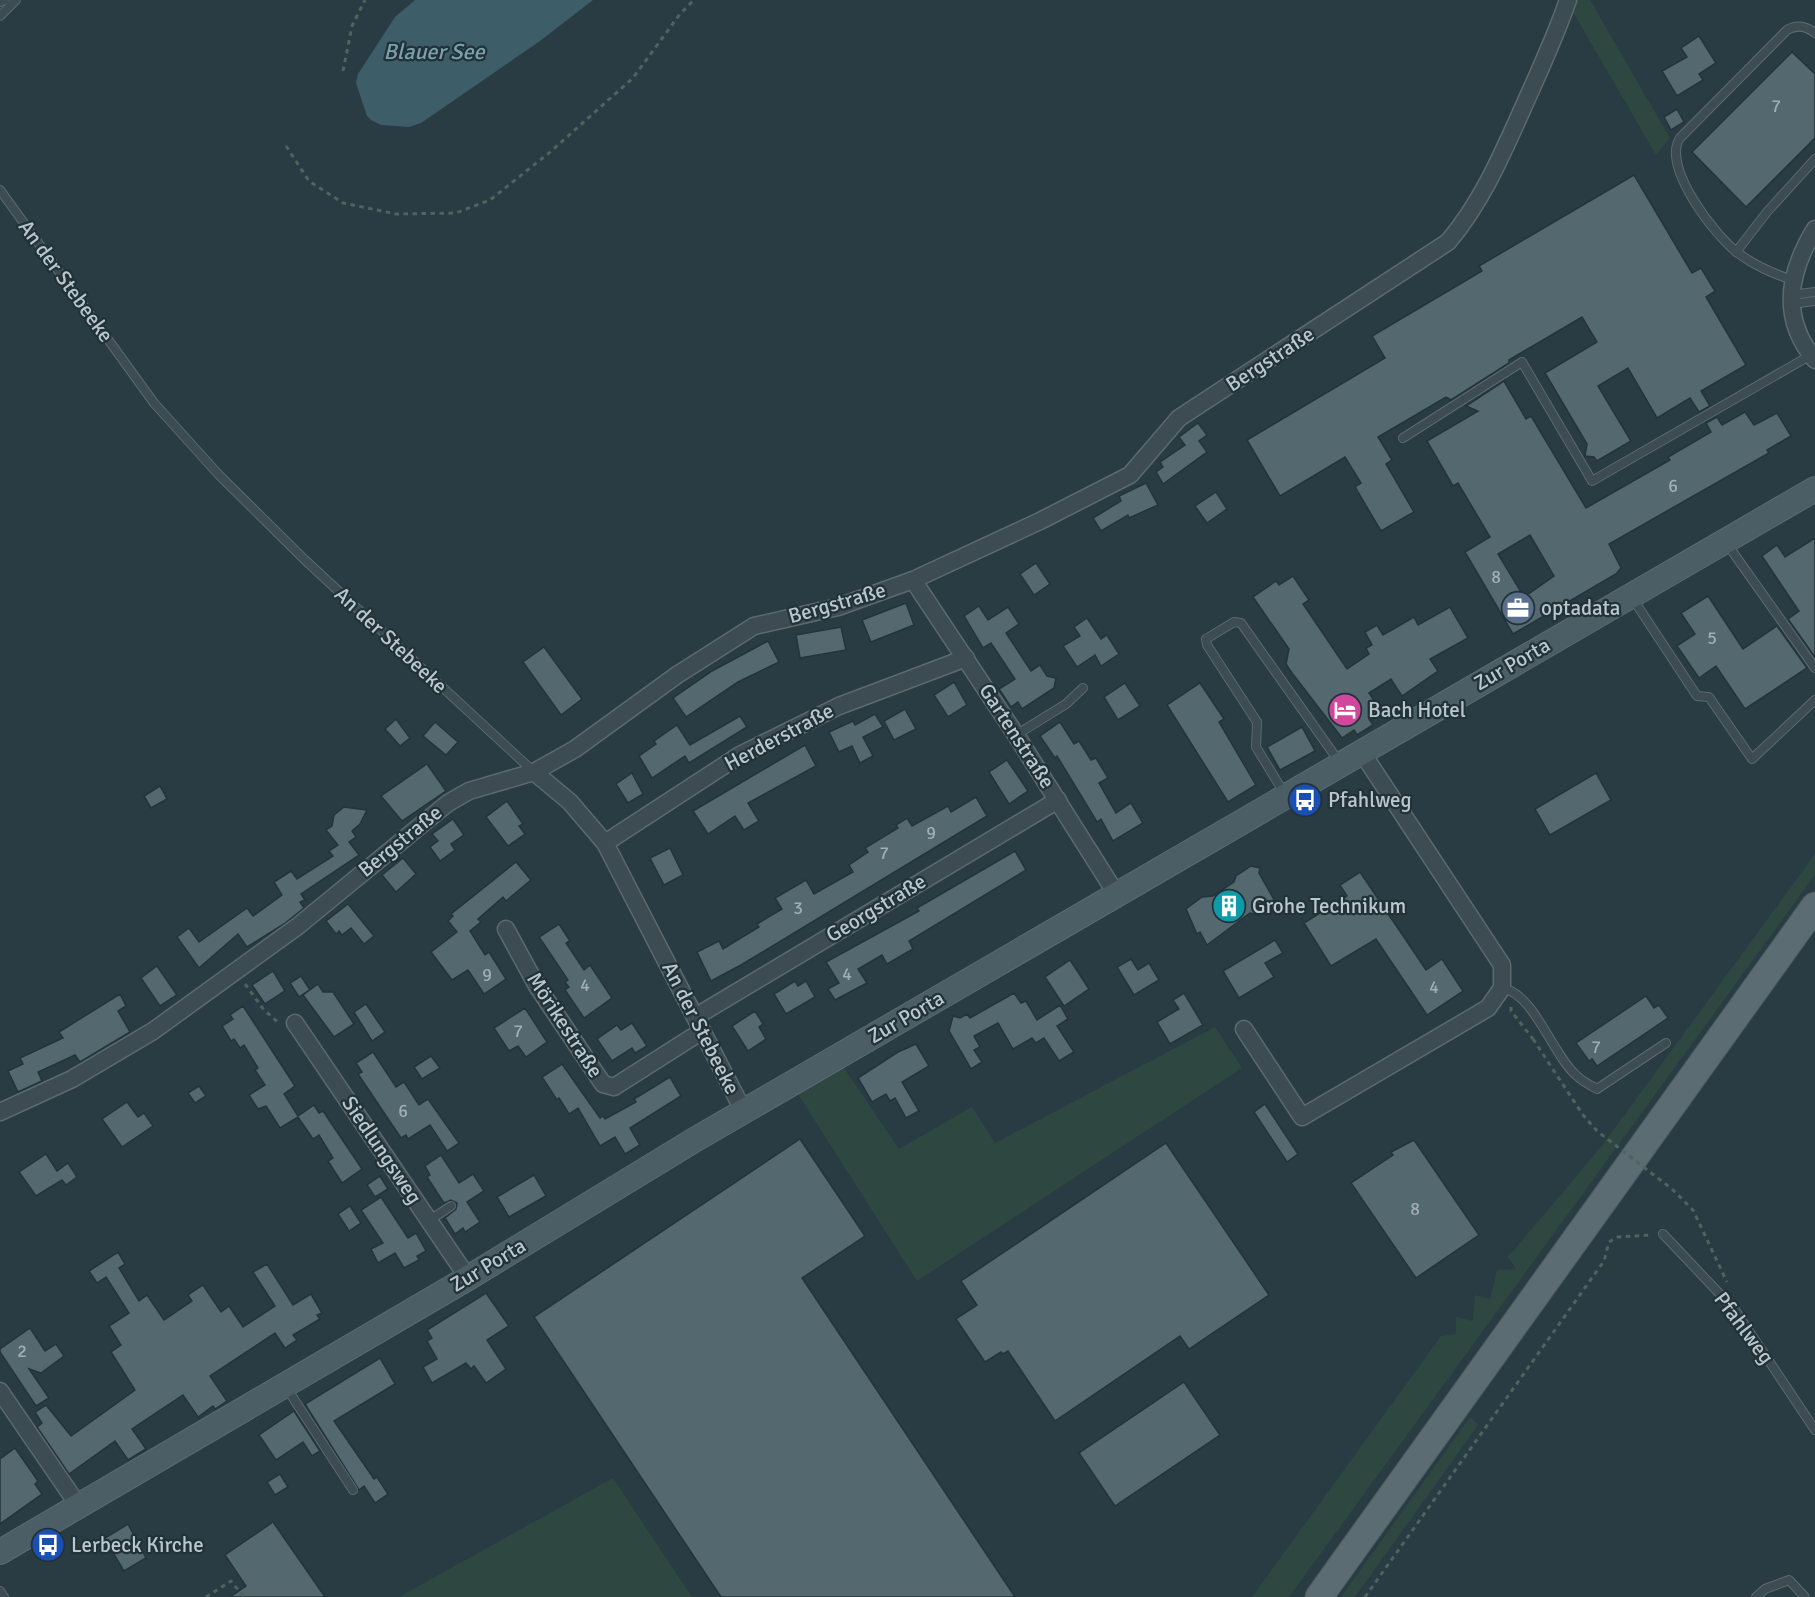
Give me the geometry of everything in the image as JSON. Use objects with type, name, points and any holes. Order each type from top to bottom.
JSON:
[{"type":"main road","name":"Zur Porta","points":[[0,1552],[468,1278],[744,1112],[1361,751],[1815,489]]},
{"type":"main road","points":[[1319,1597],[1815,906]]},
{"type":"street","name":"Bergstraße","points":[[0,1112],[72,1079],[153,1031],[298,926],[447,803],[469,791],[534,772],[575,749],[677,675],[754,626],[838,607],[913,580],[1040,521],[1130,475],[1179,418],[1448,242],[1466,221],[1491,178],[1553,42],[1568,0]]},
{"type":"street","points":[[1813,357],[1803,345],[1792,294],[1803,249],[1815,229]]},
{"type":"street","name":"Gartenstraße","points":[[913,580],[1016,735],[1117,895]]},
{"type":"street","name":"Herderstraße","points":[[605,843],[740,755],[839,706],[966,658]]},
{"type":"street","points":[[1244,1029],[1302,1118],[1488,1008],[1502,988],[1502,965],[1361,751]]},
{"type":"street","name":"An der Stebeeke","points":[[534,772],[570,802],[605,843],[744,1112]]},
{"type":"street","name":"Georgstraße","points":[[698,1024],[1058,800]]},
{"type":"street","name":"Mörikestraße","points":[[506,929],[537,986],[603,1084],[614,1087],[698,1024]]},
{"type":"street","name":"Siedlungsweg","points":[[295,1023],[468,1278]]},
{"type":"street","points":[[0,1391],[78,1505]]},
{"type":"lane","points":[[0,2],[5,0]]},
{"type":"lane","points":[[0,16],[16,0]]},
{"type":"lane","points":[[1815,33],[1804,26],[1796,26],[1787,30],[1676,144],[1677,166],[1682,178],[1719,234],[1736,252],[1792,294],[1815,301]]},
{"type":"lane","points":[[1736,252],[1767,212],[1815,159]]},
{"type":"lane","name":"An der Stebeeke","points":[[0,190],[154,403],[219,475],[306,561],[534,772]]},
{"type":"lane","points":[[1792,294],[1815,292]]},
{"type":"lane","points":[[1403,438],[1522,362],[1592,481],[1813,357]]},
{"type":"lane","points":[[1726,541],[1815,668]]},
{"type":"lane","points":[[1631,596],[1697,696],[1708,697],[1752,759],[1815,700]]},
{"type":"lane","points":[[1286,796],[1256,747],[1257,722],[1207,645],[1206,639],[1234,622],[1241,623],[1340,764]]},
{"type":"lane","points":[[1016,735],[1066,704],[1083,688]]},
{"type":"lane","points":[[1502,988],[1510,989],[1532,1012],[1576,1076],[1597,1089],[1666,1043]]},
{"type":"lane","points":[[430,1220],[451,1206]]},
{"type":"lane","name":"Pfahlweg","points":[[1663,1234],[1735,1310],[1815,1430]]},
{"type":"lane","points":[[284,1385],[353,1490]]},
{"type":"lane","points":[[1756,1597],[1765,1589],[1789,1580],[1805,1597]]},
{"type":"lane","points":[[0,1591],[4,1597]]},
{"type":"path","points":[[344,71],[352,26],[365,0]]},
{"type":"path","points":[[286,146],[309,181],[343,203],[396,214],[456,213],[490,200],[549,153],[633,78],[680,14],[694,0]]},
{"type":"path","points":[[236,969],[264,1010],[282,1027],[295,1023]]},
{"type":"path","points":[[1533,1039],[1583,1115],[1597,1131],[1694,1209],[1725,1277],[1735,1310]]},
{"type":"path","points":[[1365,1597],[1488,1427],[1571,1304],[1604,1261],[1609,1242],[1618,1237],[1663,1234]]},
{"type":"path","points":[[206,1597],[231,1581],[244,1597]]},
{"type":"green space","points":[[1566,0],[1590,0],[1670,138],[1656,155]]},
{"type":"green space","points":[[1815,854],[1815,875],[1289,1597],[1252,1597],[1441,1336],[1456,1334],[1456,1317],[1473,1321],[1475,1295],[1490,1299],[1497,1270],[1516,1269],[1508,1257],[1601,1147]]},
{"type":"green space","points":[[1215,1027],[1242,1068],[917,1281],[796,1091],[842,1065],[899,1149],[972,1107],[995,1143]]},
{"type":"green space","points":[[1470,1417],[1478,1425],[1355,1597],[1341,1597]]},
{"type":"green space","points":[[613,1478],[692,1597],[399,1597]]},
{"type":"water","name":"Blauer See","points":[[415,0],[593,0],[540,41],[421,123],[409,127],[381,125],[367,116],[356,83],[358,74],[395,17]]},
{"type":"building","points":[[1699,36],[1716,63],[1699,74],[1703,80],[1677,96],[1662,71],[1687,57],[1681,48]]},
{"type":"building","points":[[1792,52],[1815,74],[1815,138],[1746,207],[1692,152]]},
{"type":"building","points":[[1677,109],[1684,122],[1671,130],[1664,117]]},
{"type":"building","points":[[1634,175],[1692,273],[1701,268],[1715,291],[1706,297],[1746,365],[1701,391],[1710,406],[1699,412],[1690,398],[1657,418],[1628,368],[1598,386],[1631,441],[1597,461],[1594,457],[1585,456],[1587,444],[1545,373],[1597,342],[1582,317],[1509,360],[1509,363],[1451,400],[1446,397],[1378,437],[1392,460],[1386,464],[1414,512],[1381,531],[1355,487],[1361,483],[1345,457],[1280,496],[1247,440],[1385,358],[1372,336],[1482,271],[1479,266]]},
{"type":"building","points":[[1504,381],[1526,419],[1531,416],[1586,508],[1670,460],[1668,457],[1711,432],[1706,423],[1717,417],[1722,425],[1745,412],[1754,425],[1777,413],[1791,436],[1767,450],[1769,453],[1609,544],[1621,568],[1616,574],[1513,634],[1465,552],[1490,537],[1458,483],[1453,486],[1427,441],[1478,411],[1466,406]],"holes":[[[1530,535],[1554,576],[1524,597],[1498,554]]]},
{"type":"building","points":[[1198,423],[1207,435],[1199,441],[1207,452],[1163,484],[1156,472],[1163,467],[1160,462],[1185,445],[1179,437]]},
{"type":"building","points":[[1146,483],[1158,505],[1129,518],[1128,515],[1101,531],[1093,518],[1121,501],[1119,496]]},
{"type":"building","points":[[1216,492],[1227,509],[1207,523],[1195,506]]},
{"type":"building","points":[[1815,538],[1815,657],[1788,619],[1799,611],[1762,556],[1777,545],[1785,557]]},
{"type":"building","points":[[1036,563],[1050,584],[1034,595],[1020,574]]},
{"type":"building","points":[[1293,576],[1309,600],[1303,604],[1347,669],[1369,654],[1366,648],[1372,645],[1365,632],[1377,625],[1383,635],[1414,617],[1418,625],[1450,607],[1468,638],[1430,659],[1438,671],[1402,696],[1391,679],[1369,693],[1381,711],[1369,719],[1373,725],[1357,735],[1354,730],[1342,738],[1286,664],[1289,649],[1253,597],[1276,581],[1279,585]]},
{"type":"building","points":[[1708,596],[1743,649],[1777,626],[1807,668],[1745,709],[1716,666],[1699,678],[1677,646],[1695,634],[1681,613]]},
{"type":"building","points":[[906,603],[914,625],[871,642],[862,620]]},
{"type":"building","points":[[979,606],[988,620],[1008,607],[1019,624],[1006,633],[1031,671],[1040,665],[1047,676],[1056,678],[1054,688],[1022,709],[1018,702],[1011,707],[999,689],[1015,679],[991,643],[983,648],[964,616]]},
{"type":"building","points":[[1087,618],[1101,639],[1107,635],[1119,654],[1101,666],[1095,655],[1077,667],[1063,646],[1080,636],[1074,627]]},
{"type":"building","points":[[841,627],[846,650],[800,658],[796,635]]},
{"type":"building","points":[[768,641],[779,662],[738,682],[686,717],[673,698],[712,671]]},
{"type":"building","points":[[544,647],[582,699],[561,715],[523,662]]},
{"type":"building","points":[[954,682],[967,705],[948,717],[934,695]]},
{"type":"building","points":[[1125,683],[1140,706],[1118,720],[1104,697]]},
{"type":"building","points":[[1200,683],[1224,719],[1219,722],[1256,785],[1228,802],[1167,705]]},
{"type":"building","points":[[905,709],[916,729],[894,740],[884,721]]},
{"type":"building","points":[[875,714],[883,727],[863,737],[873,756],[860,763],[852,746],[839,752],[829,732],[853,721],[855,725]]},
{"type":"building","points":[[740,716],[747,727],[689,763],[685,756],[652,778],[639,756],[656,744],[654,741],[677,725],[690,745]]},
{"type":"building","points":[[396,719],[410,738],[400,746],[385,729]]},
{"type":"building","points":[[435,722],[458,742],[446,755],[423,736]]},
{"type":"building","points":[[1060,722],[1074,744],[1079,741],[1091,760],[1096,758],[1108,778],[1099,783],[1116,813],[1131,803],[1143,823],[1113,841],[1101,819],[1097,822],[1057,756],[1055,758],[1040,736]]},
{"type":"building","points":[[1302,727],[1315,751],[1280,770],[1267,747]]},
{"type":"building","points":[[805,745],[816,766],[748,803],[759,821],[744,830],[735,816],[708,834],[693,811]]},
{"type":"building","points":[[1007,760],[1028,791],[1009,804],[989,772]]},
{"type":"building","points":[[427,764],[446,791],[402,821],[381,796]]},
{"type":"building","points":[[632,773],[643,794],[628,803],[616,784]]},
{"type":"building","points":[[1596,773],[1611,800],[1550,835],[1535,809]]},
{"type":"building","points":[[160,786],[167,799],[151,808],[144,796]]},
{"type":"building","points":[[976,797],[987,816],[711,981],[697,952],[719,941],[723,949],[759,927],[757,924],[782,909],[775,898],[806,880],[814,894],[853,872],[849,865],[868,852],[865,848],[898,828],[896,825],[907,818],[912,826],[948,806],[951,812]]},
{"type":"building","points":[[507,801],[523,824],[519,826],[525,834],[508,846],[486,817]]},
{"type":"building","points":[[344,807],[367,810],[360,824],[352,831],[356,837],[349,842],[359,855],[301,894],[305,900],[300,902],[304,908],[284,924],[247,947],[238,934],[199,968],[177,937],[189,928],[199,942],[247,908],[253,916],[282,895],[274,882],[291,871],[297,879],[333,856],[329,851],[338,845],[326,830],[332,826],[334,815]]},
{"type":"building","points":[[453,819],[464,835],[451,844],[455,850],[440,861],[430,847],[438,841],[432,834]]},
{"type":"building","points":[[670,848],[683,875],[664,885],[650,858]]},
{"type":"building","points":[[1015,851],[1026,870],[909,941],[913,949],[887,964],[882,955],[858,969],[867,983],[835,1000],[828,989],[839,983],[826,962],[919,911],[917,908]]},
{"type":"building","points":[[403,858],[416,874],[396,892],[382,875]]},
{"type":"building","points":[[516,862],[531,880],[506,901],[503,897],[478,919],[481,922],[470,931],[485,955],[489,952],[506,979],[484,994],[468,970],[452,980],[431,952],[457,932],[448,921],[453,916],[451,914]]},
{"type":"building","name":"Grohe Technikum","points":[[1251,866],[1260,868],[1259,873],[1276,903],[1259,915],[1250,913],[1207,945],[1200,932],[1197,934],[1186,909],[1202,897],[1213,896],[1234,882],[1236,876]]},
{"type":"building","points":[[1360,872],[1426,970],[1442,959],[1463,991],[1427,1015],[1376,939],[1331,966],[1304,923],[1347,896],[1340,885]]},
{"type":"building","points":[[348,904],[374,936],[364,944],[351,928],[342,935],[339,931],[336,934],[326,921]]},
{"type":"building","points":[[559,924],[570,941],[566,943],[584,970],[590,965],[612,998],[584,1018],[565,990],[569,987],[565,982],[568,980],[539,937]]},
{"type":"building","points":[[1275,940],[1283,953],[1265,963],[1274,977],[1239,998],[1223,971]]},
{"type":"building","points":[[1131,959],[1138,970],[1149,963],[1159,980],[1134,995],[1117,967]]},
{"type":"building","points":[[1070,960],[1089,989],[1064,1006],[1045,977]]},
{"type":"building","points":[[157,966],[177,995],[160,1006],[141,978]]},
{"type":"building","points":[[273,971],[285,991],[265,1004],[252,985]]},
{"type":"building","points":[[301,976],[310,990],[299,997],[290,983]]},
{"type":"building","points":[[795,981],[798,986],[806,981],[815,997],[786,1014],[774,994]]},
{"type":"building","points":[[318,984],[323,992],[333,992],[354,1024],[334,1037],[303,995]]},
{"type":"building","points":[[1014,993],[1021,1003],[1026,1001],[1037,1020],[1060,1005],[1068,1019],[1057,1026],[1074,1052],[1059,1061],[1044,1038],[1036,1043],[1032,1038],[1013,1049],[998,1023],[974,1036],[980,1047],[974,1050],[982,1062],[971,1069],[949,1031],[953,1016],[960,1018],[967,1014],[970,1018]]},
{"type":"building","points":[[1184,993],[1203,1025],[1170,1044],[1157,1022],[1179,1009],[1173,1000]]},
{"type":"building","points":[[120,994],[126,1006],[118,1011],[130,1032],[80,1062],[75,1055],[38,1072],[42,1081],[18,1092],[8,1071],[23,1064],[20,1058],[63,1038],[59,1032]]},
{"type":"building","points":[[1646,996],[1654,1008],[1659,1005],[1668,1018],[1597,1066],[1592,1059],[1589,1061],[1576,1043]]},
{"type":"building","points":[[366,1004],[385,1032],[372,1041],[354,1012]]},
{"type":"building","points":[[243,1006],[295,1086],[284,1094],[298,1116],[314,1105],[319,1113],[323,1111],[362,1169],[342,1183],[328,1161],[333,1158],[319,1135],[313,1139],[298,1117],[280,1128],[266,1106],[258,1109],[249,1095],[265,1085],[255,1070],[258,1068],[244,1045],[240,1048],[234,1039],[231,1041],[222,1026],[233,1019],[230,1015]]},
{"type":"building","points":[[525,1008],[547,1042],[526,1057],[518,1046],[509,1051],[494,1028]]},
{"type":"building","points":[[755,1011],[763,1024],[759,1027],[766,1039],[748,1051],[732,1026]]},
{"type":"building","points":[[632,1023],[647,1046],[635,1053],[632,1048],[612,1061],[597,1039],[617,1025],[621,1030]]},
{"type":"building","points":[[916,1044],[929,1066],[902,1082],[919,1111],[906,1118],[895,1098],[890,1101],[886,1094],[872,1102],[858,1078],[898,1052]]},
{"type":"building","points":[[373,1052],[396,1087],[404,1082],[419,1105],[428,1099],[459,1143],[447,1151],[430,1125],[408,1139],[406,1135],[401,1138],[358,1074],[362,1072],[356,1063]]},
{"type":"building","points":[[431,1056],[440,1068],[422,1079],[414,1067]]},
{"type":"building","points":[[562,1064],[600,1118],[603,1116],[605,1119],[636,1102],[634,1099],[670,1077],[681,1096],[630,1128],[640,1145],[625,1154],[615,1137],[600,1146],[578,1108],[569,1114],[559,1098],[557,1100],[542,1077]]},
{"type":"building","points":[[199,1086],[206,1096],[195,1103],[188,1093]]},
{"type":"building","points":[[127,1102],[138,1117],[144,1113],[153,1126],[122,1147],[102,1119]]},
{"type":"building","points":[[1265,1104],[1298,1154],[1287,1162],[1254,1112]]},
{"type":"building","points":[[800,1139],[865,1236],[802,1278],[1015,1597],[721,1597],[534,1317]]},
{"type":"building","points":[[1414,1140],[1479,1235],[1416,1278],[1351,1183],[1393,1155],[1391,1152]]},
{"type":"building","points":[[1166,1143],[1269,1295],[1189,1349],[1180,1336],[1055,1421],[1008,1351],[1003,1354],[1001,1352],[985,1362],[956,1319],[977,1305],[961,1281]]},
{"type":"building","points":[[46,1154],[57,1171],[68,1163],[77,1177],[66,1185],[62,1180],[36,1196],[19,1172]]},
{"type":"building","points":[[441,1155],[459,1183],[473,1174],[484,1191],[467,1202],[480,1222],[465,1232],[463,1228],[455,1234],[445,1218],[456,1209],[457,1203],[451,1200],[444,1203],[427,1177],[430,1175],[425,1166]]},
{"type":"building","points":[[534,1175],[546,1196],[509,1217],[497,1197]]},
{"type":"building","points":[[380,1176],[388,1189],[375,1197],[367,1185]]},
{"type":"building","points":[[381,1197],[408,1238],[416,1233],[426,1251],[417,1256],[419,1260],[404,1268],[395,1253],[378,1263],[371,1249],[383,1243],[361,1210]]},
{"type":"building","points":[[350,1206],[361,1223],[349,1231],[338,1214]]},
{"type":"building","points":[[118,1252],[125,1264],[119,1268],[139,1301],[147,1295],[164,1320],[192,1301],[188,1295],[203,1285],[221,1312],[229,1306],[243,1327],[275,1306],[253,1272],[267,1264],[293,1305],[311,1294],[322,1313],[317,1315],[320,1319],[293,1335],[297,1340],[285,1348],[275,1333],[210,1376],[227,1401],[215,1409],[213,1406],[198,1417],[183,1395],[132,1429],[146,1449],[128,1460],[115,1441],[69,1474],[37,1427],[42,1423],[35,1412],[46,1405],[71,1436],[135,1390],[111,1352],[121,1345],[109,1326],[129,1313],[106,1277],[97,1283],[89,1271]]},
{"type":"building","points":[[486,1293],[509,1326],[487,1340],[506,1369],[486,1383],[474,1366],[471,1369],[466,1363],[432,1383],[423,1367],[437,1359],[427,1341],[432,1338],[427,1330]]},
{"type":"building","points":[[30,1328],[45,1351],[56,1344],[64,1356],[41,1373],[29,1369],[49,1398],[36,1406],[0,1352],[0,1349]]},
{"type":"building","points":[[380,1358],[395,1384],[334,1421],[374,1479],[377,1477],[388,1494],[375,1503],[364,1486],[359,1490],[305,1404]]},
{"type":"building","points":[[1184,1382],[1220,1435],[1115,1506],[1079,1453]]},
{"type":"building","points":[[294,1411],[320,1451],[312,1456],[303,1442],[276,1460],[259,1435]]},
{"type":"building","points":[[15,1448],[38,1481],[35,1484],[42,1494],[0,1524],[0,1459]]},
{"type":"building","points":[[280,1474],[288,1487],[275,1495],[267,1482]]},
{"type":"building","points":[[273,1522],[325,1597],[230,1597],[246,1586],[225,1555]]},
{"type":"building","points":[[128,1524],[146,1558],[124,1571],[112,1551],[108,1553],[100,1541]]},
{"type":"place","name":"optadata","points":[[1518,608]]},
{"type":"place","name":"Bach Hotel","points":[[1345,710]]},
{"type":"place","name":"Pfahlweg","points":[[1305,800]]},
{"type":"place","name":"Grohe Technikum","points":[[1229,906]]},
{"type":"place","name":"Lerbeck Kirche","points":[[48,1545]]}]
